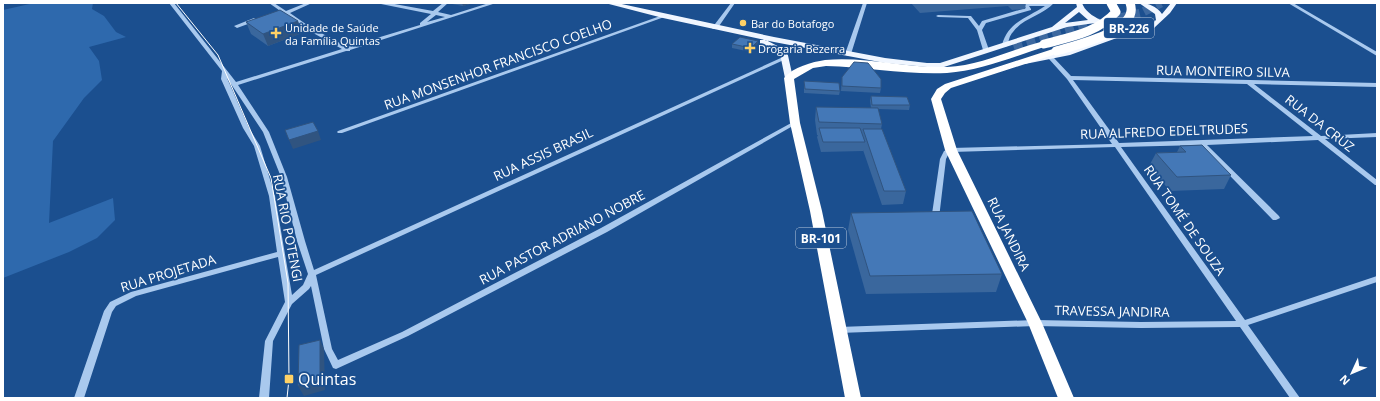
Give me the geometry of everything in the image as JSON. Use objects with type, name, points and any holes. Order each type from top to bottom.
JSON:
[{"type":"highway","points":[[789,78],[810,66],[826,63],[856,64],[918,70],[949,70],[984,63],[1099,26],[1110,21],[1116,12],[1111,3]]},
{"type":"highway","points":[[1054,55],[1097,38],[1121,26],[1130,19],[1133,11],[1130,3]]},
{"type":"highway","points":[[949,70],[1009,46]]},
{"type":"highway","name":"RUA JANDIRA","points":[[1054,55],[1025,62],[948,86],[941,91],[936,99],[951,150],[1035,323],[1066,398]]},
{"type":"highway","name":"BR-101","points":[[789,78],[795,123],[816,211],[853,398]]},
{"type":"main road","points":[[608,3],[715,28],[848,54],[922,66],[941,65],[962,60],[986,50],[1009,46],[1066,25],[1096,21]]},
{"type":"main road","name":"BR-226","points":[[1142,3],[1158,13],[1160,20]]},
{"type":"main road","name":"BR-226","points":[[1079,5],[1088,17],[1096,21],[1115,27],[1138,29],[1154,26],[1168,12],[1174,3]]},
{"type":"main road","points":[[1053,29],[1079,5]]},
{"type":"main road","points":[[715,28],[769,43],[784,53],[789,78]]},
{"type":"main road","points":[[1054,55],[1079,51],[1138,29]]},
{"type":"street","name":"RUA RIO POTENGI","points":[[171,3],[235,84],[266,132],[276,153],[312,274],[328,349],[336,366]]},
{"type":"street","points":[[271,3],[308,28],[348,50]]},
{"type":"street","points":[[276,13],[285,12],[310,3]]},
{"type":"street","points":[[381,3],[452,16]]},
{"type":"street","points":[[418,27],[446,3]]},
{"type":"street","points":[[235,84],[348,50],[494,3]]},
{"type":"street","points":[[715,28],[733,3]]},
{"type":"street","points":[[848,54],[865,3]]},
{"type":"street","points":[[1290,3],[1375,52]]},
{"type":"street","points":[[1024,4],[1051,4]]},
{"type":"street","points":[[979,30],[984,22],[990,19],[1029,9],[1024,4]]},
{"type":"street","points":[[1009,46],[1008,35],[1014,28],[1044,11],[1051,4]]},
{"type":"street","name":"RUA MONSENHOR FRANCISCO COELHO","points":[[340,132],[664,16]]},
{"type":"street","points":[[938,16],[969,17],[979,30],[986,50]]},
{"type":"street","points":[[237,26],[262,18]]},
{"type":"street","name":"RUA TOMÉ DE SOUZA","points":[[1054,55],[1295,398]]},
{"type":"street","name":"RUA ASSIS BRASIL","points":[[312,274],[785,58]]},
{"type":"street","name":"RUA RIO POTENGI","points":[[225,71],[224,79],[246,128],[257,146],[272,196],[289,302]]},
{"type":"street","name":"RUA MONTEIRO SILVA","points":[[1069,78],[1377,85]]},
{"type":"street","name":"RUA DA CRUZ","points":[[1248,82],[1377,183]]},
{"type":"street","name":"RUA PASTOR ADRIANO NOBRE","points":[[336,366],[405,334],[604,230],[795,123]]},
{"type":"street","name":"RUA ALFREDO EDELTRUDES","points":[[951,150],[1202,143],[1317,136],[1377,135]]},
{"type":"street","points":[[1202,143],[1276,218]]},
{"type":"street","points":[[925,220],[935,218],[942,159],[946,152],[951,150]]},
{"type":"street","name":"RUA PROJETADA","points":[[79,398],[105,318],[113,304],[134,294],[281,254]]},
{"type":"street","name":"RUA RIO POTENGI","points":[[264,398],[267,349],[289,302],[306,287],[312,274]]},
{"type":"street","name":"TRAVESSA JANDIRA","points":[[839,330],[1035,323],[1141,325],[1243,324],[1377,279]]},
{"type":"shaded area","points":[[34,3],[93,3],[92,9],[104,16],[116,32],[126,37],[89,47],[99,61],[102,80],[84,98],[53,141],[49,223],[113,198],[115,220],[97,238],[69,252],[3,278],[3,10]]},
{"type":"building","points":[[280,10],[298,21],[263,34],[246,22]]},
{"type":"building","points":[[740,37],[758,41],[751,48],[732,44]]},
{"type":"building","points":[[854,62],[868,63],[881,79],[881,88],[842,86],[842,77]]},
{"type":"building","points":[[804,81],[839,83],[840,91],[805,89]]},
{"type":"building","points":[[871,96],[907,97],[910,105],[872,105]]},
{"type":"building","points":[[816,107],[878,108],[882,124],[819,122]]},
{"type":"building","points":[[313,122],[318,131],[289,140],[285,130]]},
{"type":"building","points":[[819,128],[860,128],[865,142],[823,142]]},
{"type":"building","points":[[863,129],[882,129],[906,191],[884,191]]},
{"type":"building","points":[[1202,145],[1231,175],[1177,177],[1156,153],[1186,152],[1180,146]]},
{"type":"building","points":[[972,211],[1002,274],[870,276],[851,213]]},
{"type":"building","points":[[320,340],[320,380],[298,386],[299,345]]},
{"type":"tunnel","points":[[1014,48],[1089,25],[1141,13],[1161,3]]},
{"type":"tram line","points":[[176,3],[218,55],[271,178],[288,283],[289,379],[287,398]]},
{"type":"place","name":"Bar do Botafogo","points":[[743,23]]},
{"type":"place","name":"Unidade de Saúde da Família Quintas","points":[[276,33]]},
{"type":"place","name":"Drogaria Bezerra","points":[[750,48]]},
{"type":"place","name":"Quintas","points":[[289,379]]}]
